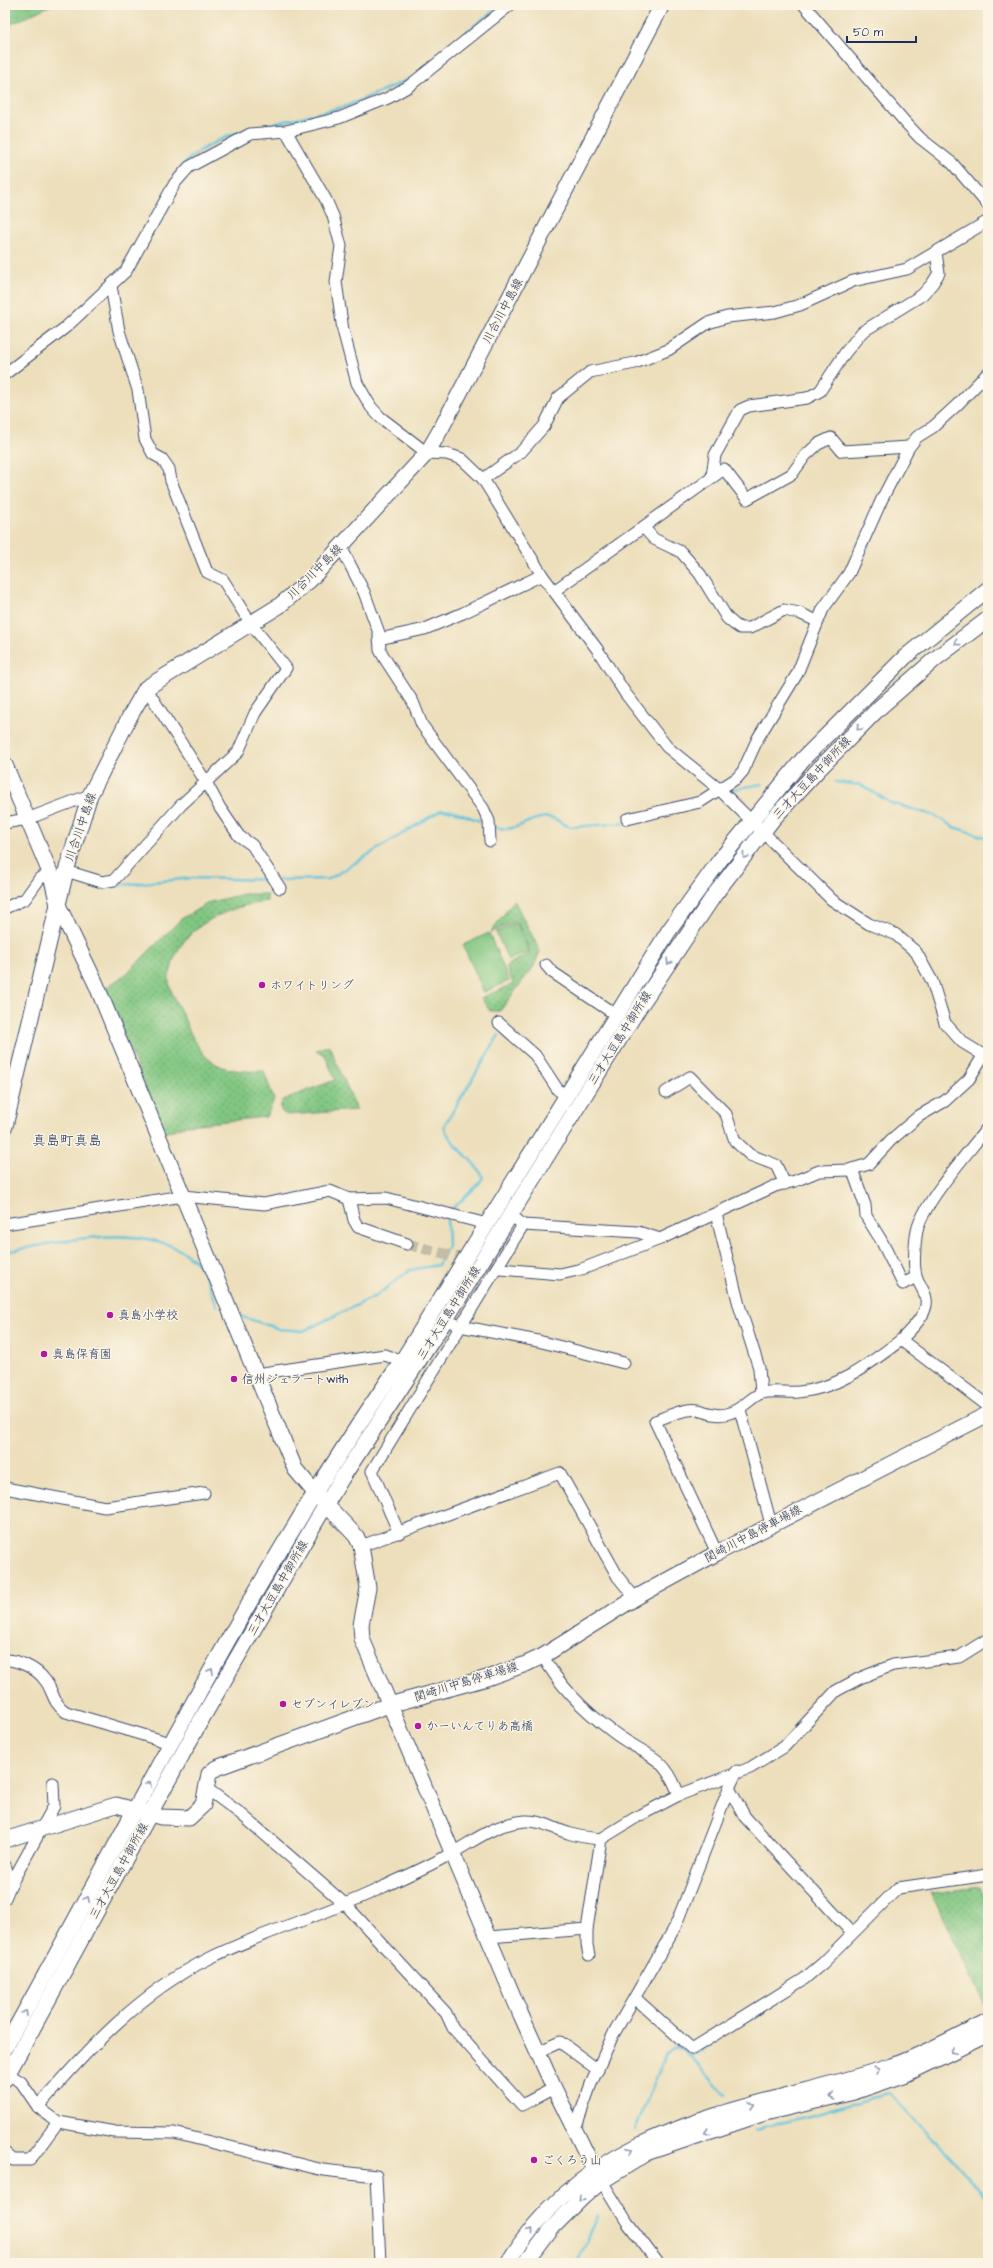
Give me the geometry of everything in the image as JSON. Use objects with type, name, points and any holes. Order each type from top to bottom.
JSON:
[{"type":"main road","name":"川合川中島線","points":[[5,1126],[66,871],[90,795],[146,688],[279,606],[310,580],[427,453],[442,427],[662,5]]},
{"type":"main road","name":"三才大豆島中御所線","points":[[6,2041],[43,1981],[170,1743],[246,1610],[360,1421],[402,1361],[668,932],[720,860],[752,822],[761,808],[803,759],[905,657],[988,589]]},
{"type":"main road","name":"三才大豆島中御所線","points":[[7,2077],[200,1722],[326,1505],[446,1320],[510,1214],[638,1009],[715,894],[816,771],[879,708],[935,659],[988,620]]},
{"type":"main road","points":[[5,766],[51,875],[58,905],[96,984],[295,1469],[326,1505],[356,1536],[361,1546],[368,1588],[361,1625],[362,1639],[388,1705],[454,1853],[538,2052],[554,2088],[598,2176]]},
{"type":"main road","name":"関崎川中島停車場線","points":[[5,1840],[116,1805],[136,1809],[161,1817],[189,1818],[203,1805],[209,1774],[216,1768],[388,1705],[488,1678],[543,1656],[635,1598],[717,1553],[988,1414]]},
{"type":"main road","points":[[526,2263],[553,2227],[582,2197],[598,2176],[652,2138],[704,2118],[894,2065],[988,2021]]},
{"type":"main road","points":[[508,2263],[531,2229],[549,2208],[570,2189],[649,2152],[765,2113],[854,2092],[897,2077],[988,2034]]},
{"type":"street","points":[[5,374],[66,327],[126,271],[175,183],[189,167],[250,134],[286,131],[339,118],[388,98],[408,86],[510,5]]},
{"type":"street","points":[[804,5],[905,122],[920,138],[952,163],[988,205]]},
{"type":"street","points":[[286,131],[326,200],[342,246],[336,282],[343,330],[357,383],[371,407],[380,417],[427,453],[447,454],[462,460],[483,479],[542,575],[597,649],[625,693],[667,747],[719,789],[832,900],[869,924],[895,934],[916,952],[932,981],[945,1023],[962,1042],[986,1057],[969,1079],[945,1101],[919,1116],[891,1140],[869,1164],[852,1169],[819,1171],[785,1184],[775,1186],[660,1239],[609,1259],[560,1274],[500,1269]]},
{"type":"street","points":[[483,479],[521,452],[544,426],[558,398],[590,372],[634,363],[668,350],[708,323],[727,317],[775,312],[800,305],[853,281],[907,269],[988,221]]},
{"type":"street","points":[[712,476],[715,454],[740,410],[749,406],[807,398],[820,391],[845,353],[862,332],[922,295],[932,284],[939,273],[936,253]]},
{"type":"street","points":[[66,871],[102,882],[114,880],[176,811],[238,752],[255,713],[286,668],[251,624],[222,580],[207,572],[171,481],[169,469],[162,459],[153,454],[145,439],[138,390],[119,331],[111,286]]},
{"type":"street","points":[[627,819],[700,802],[737,778],[743,771],[758,738],[797,674],[823,609],[849,573],[882,499],[909,447],[917,437],[933,427],[957,405],[988,373]]},
{"type":"street","points":[[554,591],[644,528],[712,476],[724,469],[746,499],[792,474],[805,456],[818,444],[830,438],[842,451],[909,447]]},
{"type":"street","points":[[644,528],[654,539],[681,552],[700,574],[727,618],[740,628],[750,628],[784,610],[799,613],[817,621]]},
{"type":"street","points":[[341,547],[364,592],[379,633],[380,650],[414,702],[422,725],[483,808],[489,825],[490,841]]},
{"type":"street","points":[[379,639],[426,629],[542,575]]},
{"type":"street","points":[[146,688],[206,782],[220,808],[239,836],[252,845],[277,883]]},
{"type":"street","points":[[5,824],[27,819],[90,795]]},
{"type":"street","points":[[5,908],[25,899],[40,878],[51,875]]},
{"type":"street","points":[[546,965],[552,972],[616,1015]]},
{"type":"street","points":[[499,1023],[535,1055],[558,1090],[566,1095]]},
{"type":"street","points":[[666,1092],[690,1077],[726,1114],[735,1141],[750,1155],[776,1165],[785,1184]]},
{"type":"street","points":[[717,1553],[655,1421],[698,1410],[705,1414],[725,1415],[740,1410],[761,1393],[799,1392],[837,1383],[864,1368],[901,1340],[921,1317],[926,1307],[926,1296],[916,1277],[913,1264],[917,1228],[926,1208],[988,1127]]},
{"type":"street","points":[[852,1169],[865,1205],[866,1216],[881,1240],[902,1284],[916,1277]]},
{"type":"street","points":[[5,1224],[182,1196],[264,1204],[330,1191],[349,1199],[386,1198],[487,1224]]},
{"type":"street","points":[[349,1199],[354,1220],[358,1227],[407,1244]]},
{"type":"street","points":[[510,1214],[523,1226],[638,1232],[660,1239]]},
{"type":"street","points":[[716,1214],[740,1305],[759,1368],[761,1393]]},
{"type":"street","points":[[399,1533],[372,1471],[523,1226]]},
{"type":"street","points":[[446,1320],[460,1326],[538,1341],[624,1363]]},
{"type":"street","points":[[901,1340],[988,1406]]},
{"type":"street","points":[[256,1374],[385,1355],[402,1361]]},
{"type":"street","points":[[740,1410],[771,1524]]},
{"type":"street","points":[[361,1546],[560,1473],[618,1577],[635,1598]]},
{"type":"street","points":[[5,1488],[105,1507],[204,1493]]},
{"type":"street","points":[[38,2107],[84,2054],[156,1989],[209,1958],[261,1936],[346,1905],[454,1853],[484,1832],[525,1821],[542,1822],[570,1834],[601,1839],[624,1824],[679,1795],[737,1771],[750,1768],[784,1747],[836,1691],[860,1678],[893,1665],[959,1657],[988,1639]]},
{"type":"street","points":[[543,1656],[585,1711],[614,1733],[653,1756],[665,1766],[679,1795]]},
{"type":"street","points":[[5,1660],[24,1664],[44,1678],[57,1706],[66,1712],[170,1743]]},
{"type":"street","points":[[575,2129],[598,2070],[614,2035],[675,1927],[737,1771]]},
{"type":"street","points":[[5,1898],[40,1828],[54,1806],[53,1783]]},
{"type":"street","points":[[206,1788],[241,1814],[346,1905],[446,2014],[453,2028],[522,2105],[554,2088]]},
{"type":"street","points":[[729,1788],[745,1817],[852,1932]]},
{"type":"street","points":[[589,1955],[587,1946],[587,1930],[601,1839]]},
{"type":"street","points":[[5,1864],[11,1884]]},
{"type":"street","points":[[635,1998],[692,2049],[804,1979],[823,1963],[852,1932],[898,1888],[988,1875]]},
{"type":"street","points":[[489,1937],[587,1930]]},
{"type":"street","points":[[538,2052],[560,2042],[598,2070]]},
{"type":"street","points":[[7,2077],[21,2082],[38,2107],[58,2122],[115,2132],[174,2133],[323,2170],[376,2176],[380,2218],[380,2263]]},
{"type":"street","points":[[5,2153],[13,2160],[30,2160],[58,2122]]},
{"type":"street","points":[[598,2176],[627,2222],[655,2262]]},
{"type":"green space","points":[[10,5],[51,5],[5,27],[5,8]]},
{"type":"green space","points":[[244,894],[267,894],[267,901],[223,913],[196,929],[185,940],[177,952],[169,981],[173,995],[197,1045],[204,1055],[212,1062],[233,1070],[264,1071],[274,1100],[266,1117],[188,1125],[164,1133],[105,988],[125,975],[181,919],[210,902]]},
{"type":"green space","points":[[514,900],[540,951],[534,966],[500,1011],[490,1011],[481,998],[513,984],[506,966],[530,952],[517,921],[491,932]]},
{"type":"green space","points":[[517,923],[529,951],[508,960],[496,932]]},
{"type":"green space","points":[[489,933],[509,981],[484,992],[463,945]]},
{"type":"green space","points":[[329,1045],[357,1110],[287,1115],[282,1112],[280,1107],[283,1100],[335,1080],[325,1055],[316,1050]]},
{"type":"green space","points":[[980,1887],[988,1904],[988,2006],[986,2007],[931,1893]]},
{"type":"waterway","points":[[457,40],[500,5]]},
{"type":"waterway","points":[[253,129],[347,106],[410,79]]},
{"type":"waterway","points":[[175,176],[188,160],[206,147],[217,141],[247,130]]},
{"type":"waterway","points":[[861,560],[890,495]]},
{"type":"waterway","points":[[836,782],[861,785],[891,803],[933,815],[954,827],[988,838]]},
{"type":"waterway","points":[[729,790],[762,784]]},
{"type":"waterway","points":[[278,880],[329,879],[441,810],[454,811],[485,823]]},
{"type":"waterway","points":[[492,826],[507,829],[514,828],[538,818],[546,817],[553,818],[572,827],[625,823]]},
{"type":"waterway","points":[[111,886],[193,878],[271,880]]},
{"type":"waterway","points":[[451,1210],[478,1185],[483,1177],[474,1163],[451,1140],[444,1126],[499,1035]]},
{"type":"waterway","points":[[240,1316],[279,1329],[303,1331],[376,1296],[410,1270],[438,1265],[448,1246],[447,1219]]},
{"type":"waterway","points":[[5,1252],[54,1243],[109,1236],[136,1237],[162,1242],[184,1252],[202,1269],[207,1277],[217,1306]]},
{"type":"waterway","points":[[688,2053],[695,2054],[711,2044]]},
{"type":"waterway","points":[[635,2130],[666,2054],[677,2046],[684,2049],[725,2095]]},
{"type":"waterway","points":[[756,2129],[817,2114],[889,2093],[988,2199]]},
{"type":"waterway","points":[[577,2263],[598,2216]]},
{"type":"tunnel","points":[[407,1244],[500,1269]]},
{"type":"place","name":"ホワイトリング","points":[[262,985]]},
{"type":"place","name":"真島小学校","points":[[110,1315]]},
{"type":"place","name":"真島保育園","points":[[44,1354]]},
{"type":"place","name":"信州ジェラートwith","points":[[234,1379]]},
{"type":"place","name":"セブンイレブン","points":[[283,1704]]},
{"type":"place","name":"かーいんてりあ高橋","points":[[418,1726]]},
{"type":"place","name":"ごくろう山","points":[[534,2160]]},
{"type":"district","name":"真島町真島","points":[[67,1141]]}]
